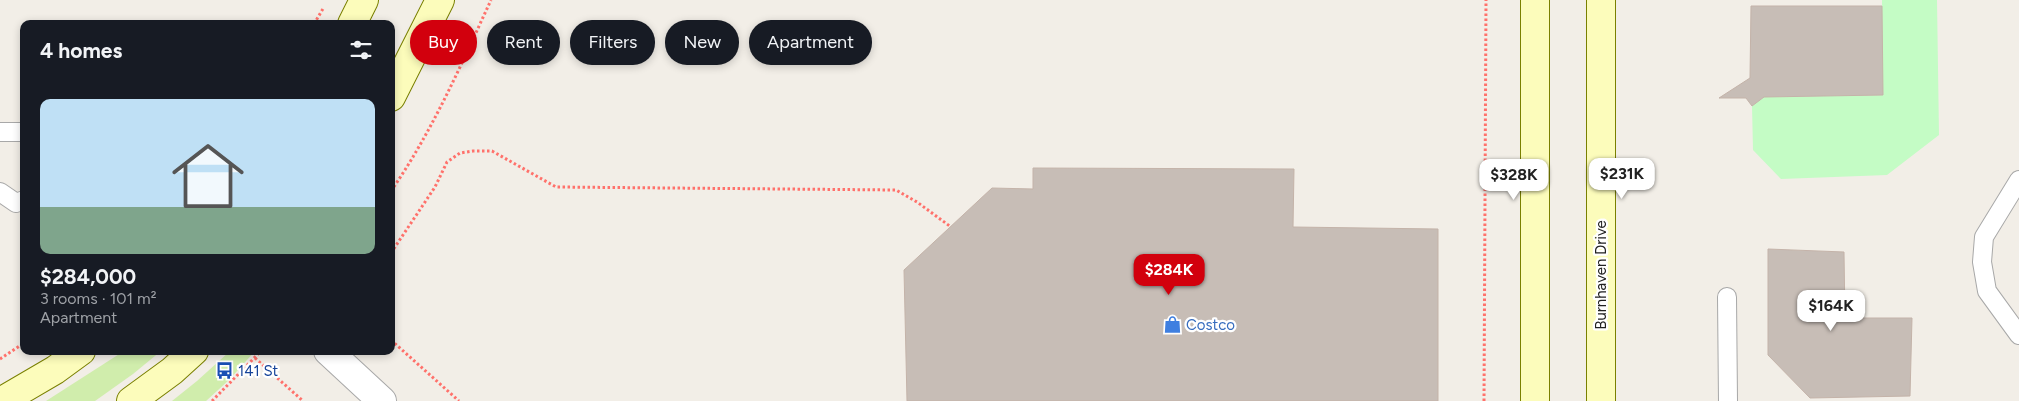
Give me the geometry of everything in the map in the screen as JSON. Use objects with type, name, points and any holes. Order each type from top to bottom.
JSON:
[{"type":"street","points":[[354,20],[364,0]]},
{"type":"street","points":[[395,89],[440,0]]},
{"type":"street","points":[[1535,0],[1535,401]]},
{"type":"street","name":"Burnhaven Drive","points":[[1601,0],[1602,401]]},
{"type":"street","points":[[2,401],[55,370],[76,355]]},
{"type":"street","points":[[131,401],[172,371],[190,355]]},
{"type":"street","points":[[332,355],[382,401]]},
{"type":"lane","points":[[0,132],[20,132]]},
{"type":"lane","points":[[2019,180],[1984,237],[1982,262],[1987,291],[2019,335]]},
{"type":"lane","points":[[0,192],[16,203],[20,202]]},
{"type":"lane","points":[[1727,297],[1728,401]]},
{"type":"path","points":[[395,185],[409,165],[454,80],[492,0]]},
{"type":"path","points":[[1484,401],[1486,0]]},
{"type":"path","points":[[316,20],[326,4]]},
{"type":"path","points":[[395,247],[435,187],[447,162],[460,153],[473,151],[492,151],[556,187],[896,190],[917,202],[951,227]]},
{"type":"path","points":[[395,344],[459,401]]},
{"type":"path","points":[[0,359],[20,345]]},
{"type":"path","points":[[212,401],[258,355]]},
{"type":"path","points":[[255,358],[302,401]]},
{"type":"green space","points":[[1882,0],[1937,0],[1939,135],[1887,175],[1781,179],[1753,150],[1752,106],[1764,97],[1882,95]]},
{"type":"green space","points":[[118,355],[156,355],[95,401],[46,401]]},
{"type":"green space","points":[[226,355],[251,355],[229,380],[206,401],[172,401]]},
{"type":"building","points":[[1751,6],[1882,6],[1883,95],[1764,97],[1752,106],[1746,98],[1719,98],[1750,78]]},
{"type":"building","name":"Costco","points":[[1033,168],[1294,169],[1293,227],[1438,229],[1438,401],[907,401],[904,270],[992,188],[1033,189]]},
{"type":"building","points":[[1768,249],[1844,252],[1845,318],[1912,318],[1910,396],[1810,398],[1768,355]]},
{"type":"place","name":"Costco","points":[[1172,325]]},
{"type":"place","name":"141 St","points":[[224,371]]}]
